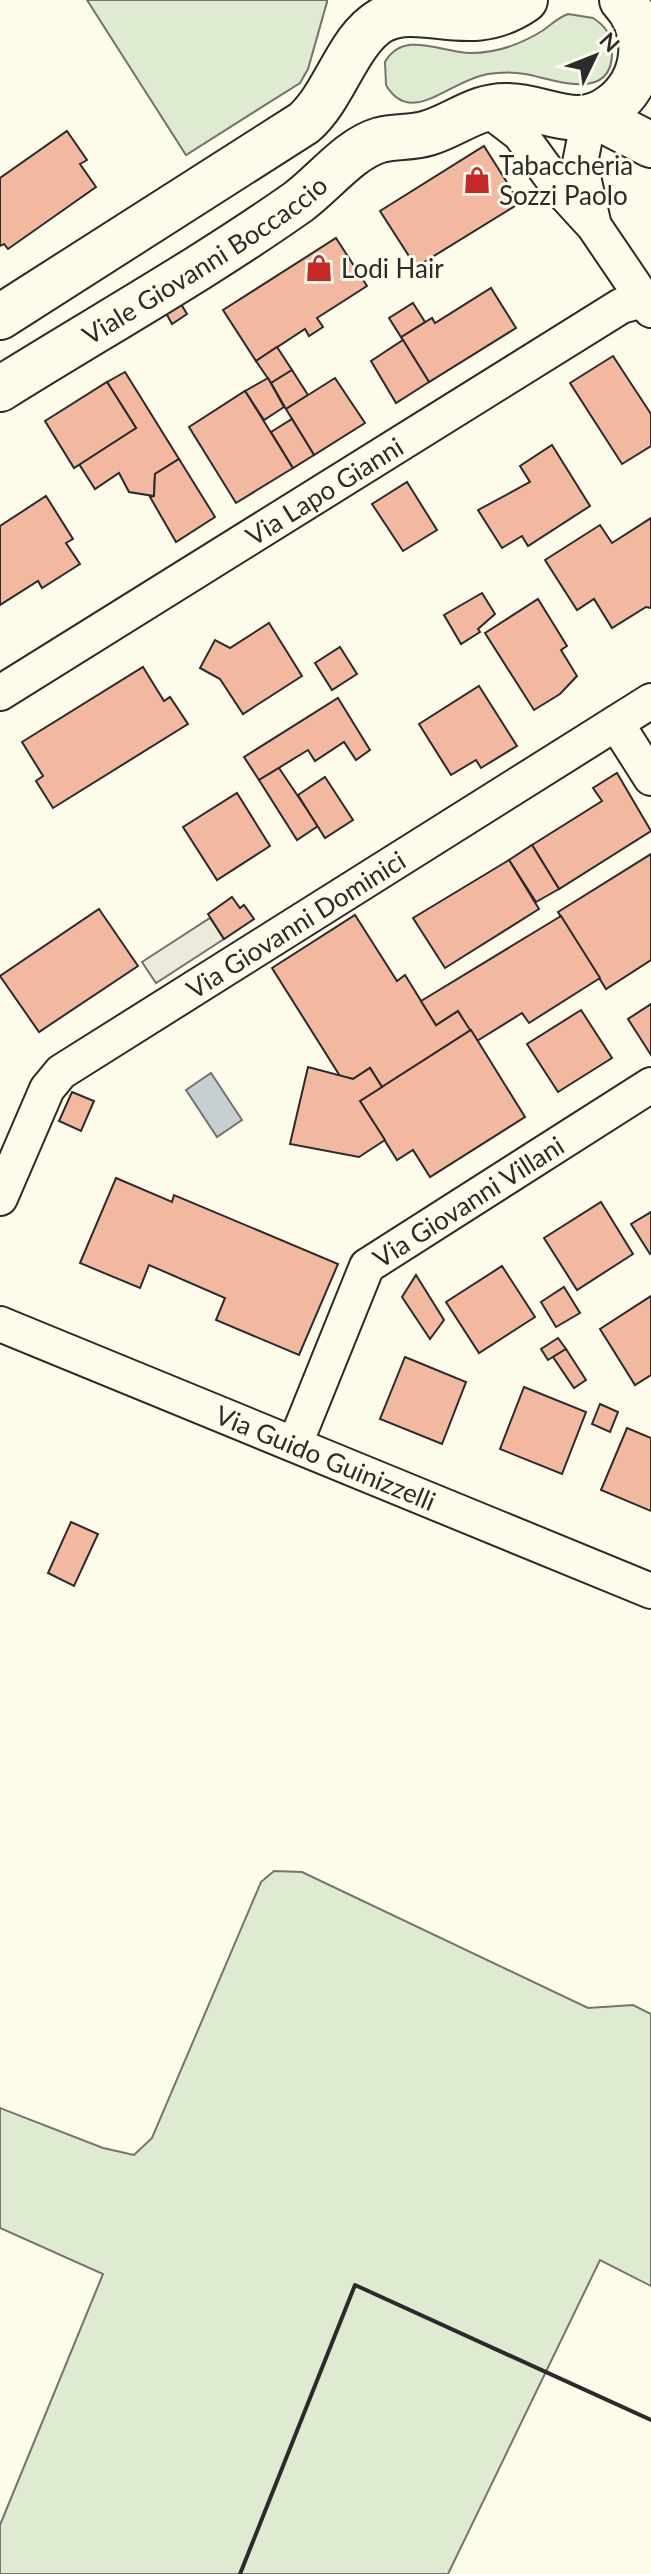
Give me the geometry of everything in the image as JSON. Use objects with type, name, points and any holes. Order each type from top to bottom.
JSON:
[{"type":"street","points":[[0,317],[294,130],[320,107],[359,31],[401,14],[434,9],[490,16],[525,0]]},
{"type":"street","points":[[594,226],[580,156],[592,117],[620,100],[632,84],[641,30]]},
{"type":"street","points":[[359,31],[347,84],[363,114],[386,132],[407,136]]},
{"type":"street","name":"Viale Giovanni Boccaccio","points":[[0,389],[297,202],[371,143],[433,131],[486,108],[514,106],[566,119],[592,117]]},
{"type":"street","points":[[486,108],[520,134],[555,183],[594,226],[649,302]]},
{"type":"street","points":[[592,117],[651,145]]},
{"type":"street","name":"Via Lapo Gianni","points":[[0,693],[621,306],[649,302]]},
{"type":"street","name":"Via Giovanni Dominici","points":[[0,1198],[47,1089],[61,1072],[651,701]]},
{"type":"street","points":[[616,723],[651,778]]},
{"type":"street","name":"Via Giovanni Villani","points":[[295,1444],[367,1266],[651,1085]]},
{"type":"street","name":"Via Guido Guinizzelli","points":[[0,1324],[651,1591]]},
{"type":"green space","points":[[87,0],[327,2],[308,69],[300,83],[186,155]]},
{"type":"green space","points":[[568,14],[593,18],[604,27],[611,39],[610,66],[604,77],[593,83],[566,83],[521,73],[493,73],[419,102],[407,102],[396,97],[386,85],[385,62],[402,47],[424,45],[459,52],[490,51],[526,40]]},
{"type":"green space","points":[[274,1871],[302,1872],[588,2008],[633,2005],[651,2014],[651,2286],[600,2260],[448,2574],[0,2574],[0,2525],[103,2274],[0,2228],[0,2108],[103,2148],[134,2155],[152,2138],[261,1882]]},
{"type":"shaded area","points":[[210,918],[224,939],[156,983],[142,962]]},
{"type":"shaded area","points":[[211,1073],[242,1120],[217,1137],[186,1090]]},
{"type":"building","points":[[67,131],[87,160],[80,164],[96,187],[8,249],[4,244],[0,246],[0,178]]},
{"type":"building","points":[[484,146],[520,203],[416,267],[380,211]]},
{"type":"building","points":[[336,238],[367,286],[317,318],[323,327],[309,336],[305,329],[256,361],[223,310]]},
{"type":"building","points":[[491,288],[516,328],[429,382],[401,337],[432,318],[435,323]]},
{"type":"building","points":[[413,303],[425,322],[401,337],[389,318]]},
{"type":"building","points":[[181,304],[187,314],[172,324],[166,313]]},
{"type":"building","points":[[403,340],[429,382],[396,403],[371,361]]},
{"type":"building","points":[[277,347],[292,370],[271,383],[256,361]]},
{"type":"building","points":[[613,356],[651,414],[651,446],[622,464],[570,383]]},
{"type":"building","points":[[292,370],[308,395],[286,409],[271,383]]},
{"type":"building","points":[[125,372],[179,459],[155,474],[154,496],[129,492],[119,473],[95,489],[79,464],[136,428],[107,382]]},
{"type":"building","points":[[268,378],[284,407],[264,420],[245,391]]},
{"type":"building","points":[[335,378],[365,423],[314,455],[286,409]]},
{"type":"building","points":[[107,382],[136,428],[74,468],[45,421]]},
{"type":"building","points":[[245,391],[293,468],[236,503],[189,427]]},
{"type":"building","points":[[292,419],[314,455],[293,468],[271,432]]},
{"type":"building","points":[[552,445],[590,506],[528,546],[522,536],[502,548],[478,510],[530,482],[520,466]]},
{"type":"building","points":[[179,459],[215,517],[176,542],[150,497],[154,496],[155,474]]},
{"type":"building","points":[[407,482],[437,530],[403,551],[372,504]]},
{"type":"building","points":[[46,496],[73,539],[66,543],[80,564],[42,588],[38,581],[0,605],[0,526]]},
{"type":"building","points":[[651,518],[651,608],[646,607],[612,628],[594,599],[577,610],[545,560],[600,525],[612,543]]},
{"type":"building","points":[[482,593],[495,614],[478,629],[480,632],[461,644],[444,615]]},
{"type":"building","points":[[538,599],[567,646],[561,650],[577,676],[560,694],[534,710],[485,633]]},
{"type":"building","points":[[269,623],[302,676],[243,714],[220,679],[200,668],[215,640],[230,648]]},
{"type":"building","points":[[340,647],[357,674],[332,690],[315,663]]},
{"type":"building","points":[[143,667],[164,701],[170,697],[188,724],[53,808],[36,781],[43,776],[22,742]]},
{"type":"building","points":[[479,686],[517,746],[481,768],[476,760],[451,775],[419,724]]},
{"type":"building","points":[[338,698],[370,750],[356,760],[344,742],[315,761],[308,750],[259,780],[244,757]]},
{"type":"building","points":[[279,768],[318,826],[297,840],[259,780]]},
{"type":"building","points":[[617,773],[651,831],[559,889],[532,845],[602,801],[593,788]]},
{"type":"building","points":[[325,777],[353,820],[325,838],[298,795]]},
{"type":"building","points":[[237,793],[270,846],[217,880],[183,827]]},
{"type":"building","points":[[532,845],[559,889],[536,902],[509,860]]},
{"type":"building","points":[[651,854],[651,960],[606,989],[558,912]]},
{"type":"building","points":[[509,860],[539,909],[445,968],[413,918]]},
{"type":"building","points":[[232,897],[240,908],[244,905],[254,919],[224,939],[208,914]]},
{"type":"building","points":[[99,909],[138,966],[39,1032],[0,976]]},
{"type":"building","points":[[355,915],[397,981],[405,975],[436,1025],[458,1011],[471,1030],[382,1087],[370,1068],[353,1079],[340,1076],[272,968]]},
{"type":"building","points":[[561,916],[600,978],[529,1023],[522,1013],[477,1041],[458,1011],[436,1025],[421,1001]]},
{"type":"building","points":[[651,1004],[651,1055],[628,1019]]},
{"type":"building","points":[[581,1010],[612,1058],[558,1092],[527,1044]]},
{"type":"building","points":[[471,1030],[525,1117],[430,1177],[413,1150],[397,1160],[360,1101]]},
{"type":"building","points":[[308,1067],[353,1079],[370,1068],[382,1087],[360,1101],[385,1140],[359,1157],[290,1144]]},
{"type":"building","points":[[72,1092],[94,1101],[81,1131],[59,1121]]},
{"type":"building","points":[[116,1178],[172,1202],[174,1195],[338,1264],[299,1355],[216,1320],[225,1298],[149,1265],[140,1288],[80,1263]]},
{"type":"building","points":[[601,1202],[633,1254],[577,1290],[544,1238]]},
{"type":"building","points":[[651,1212],[651,1253],[650,1254],[631,1224]]},
{"type":"building","points":[[502,1266],[535,1317],[479,1353],[446,1302]]},
{"type":"building","points":[[416,1275],[444,1320],[430,1339],[402,1297]]},
{"type":"building","points":[[564,1287],[580,1313],[556,1327],[541,1302]]},
{"type":"building","points":[[651,1296],[651,1375],[635,1385],[600,1329]]},
{"type":"building","points":[[558,1338],[566,1349],[548,1360],[541,1349]]},
{"type":"building","points":[[566,1349],[586,1380],[574,1388],[553,1357]]},
{"type":"building","points":[[405,1357],[466,1382],[442,1444],[380,1419]]},
{"type":"building","points":[[524,1387],[586,1412],[562,1474],[500,1449]]},
{"type":"building","points":[[600,1404],[618,1412],[610,1432],[592,1424]]},
{"type":"building","points":[[627,1428],[651,1438],[651,1511],[601,1490]]},
{"type":"building","points":[[71,1522],[98,1534],[74,1586],[48,1573]]},
{"type":"wall","points":[[240,2574],[355,2285],[651,2420]]},
{"type":"place","name":"Tabaccheria Sozzi Paolo","points":[[477,180]]},
{"type":"place","name":"Lodi Hair","points":[[319,268]]}]
